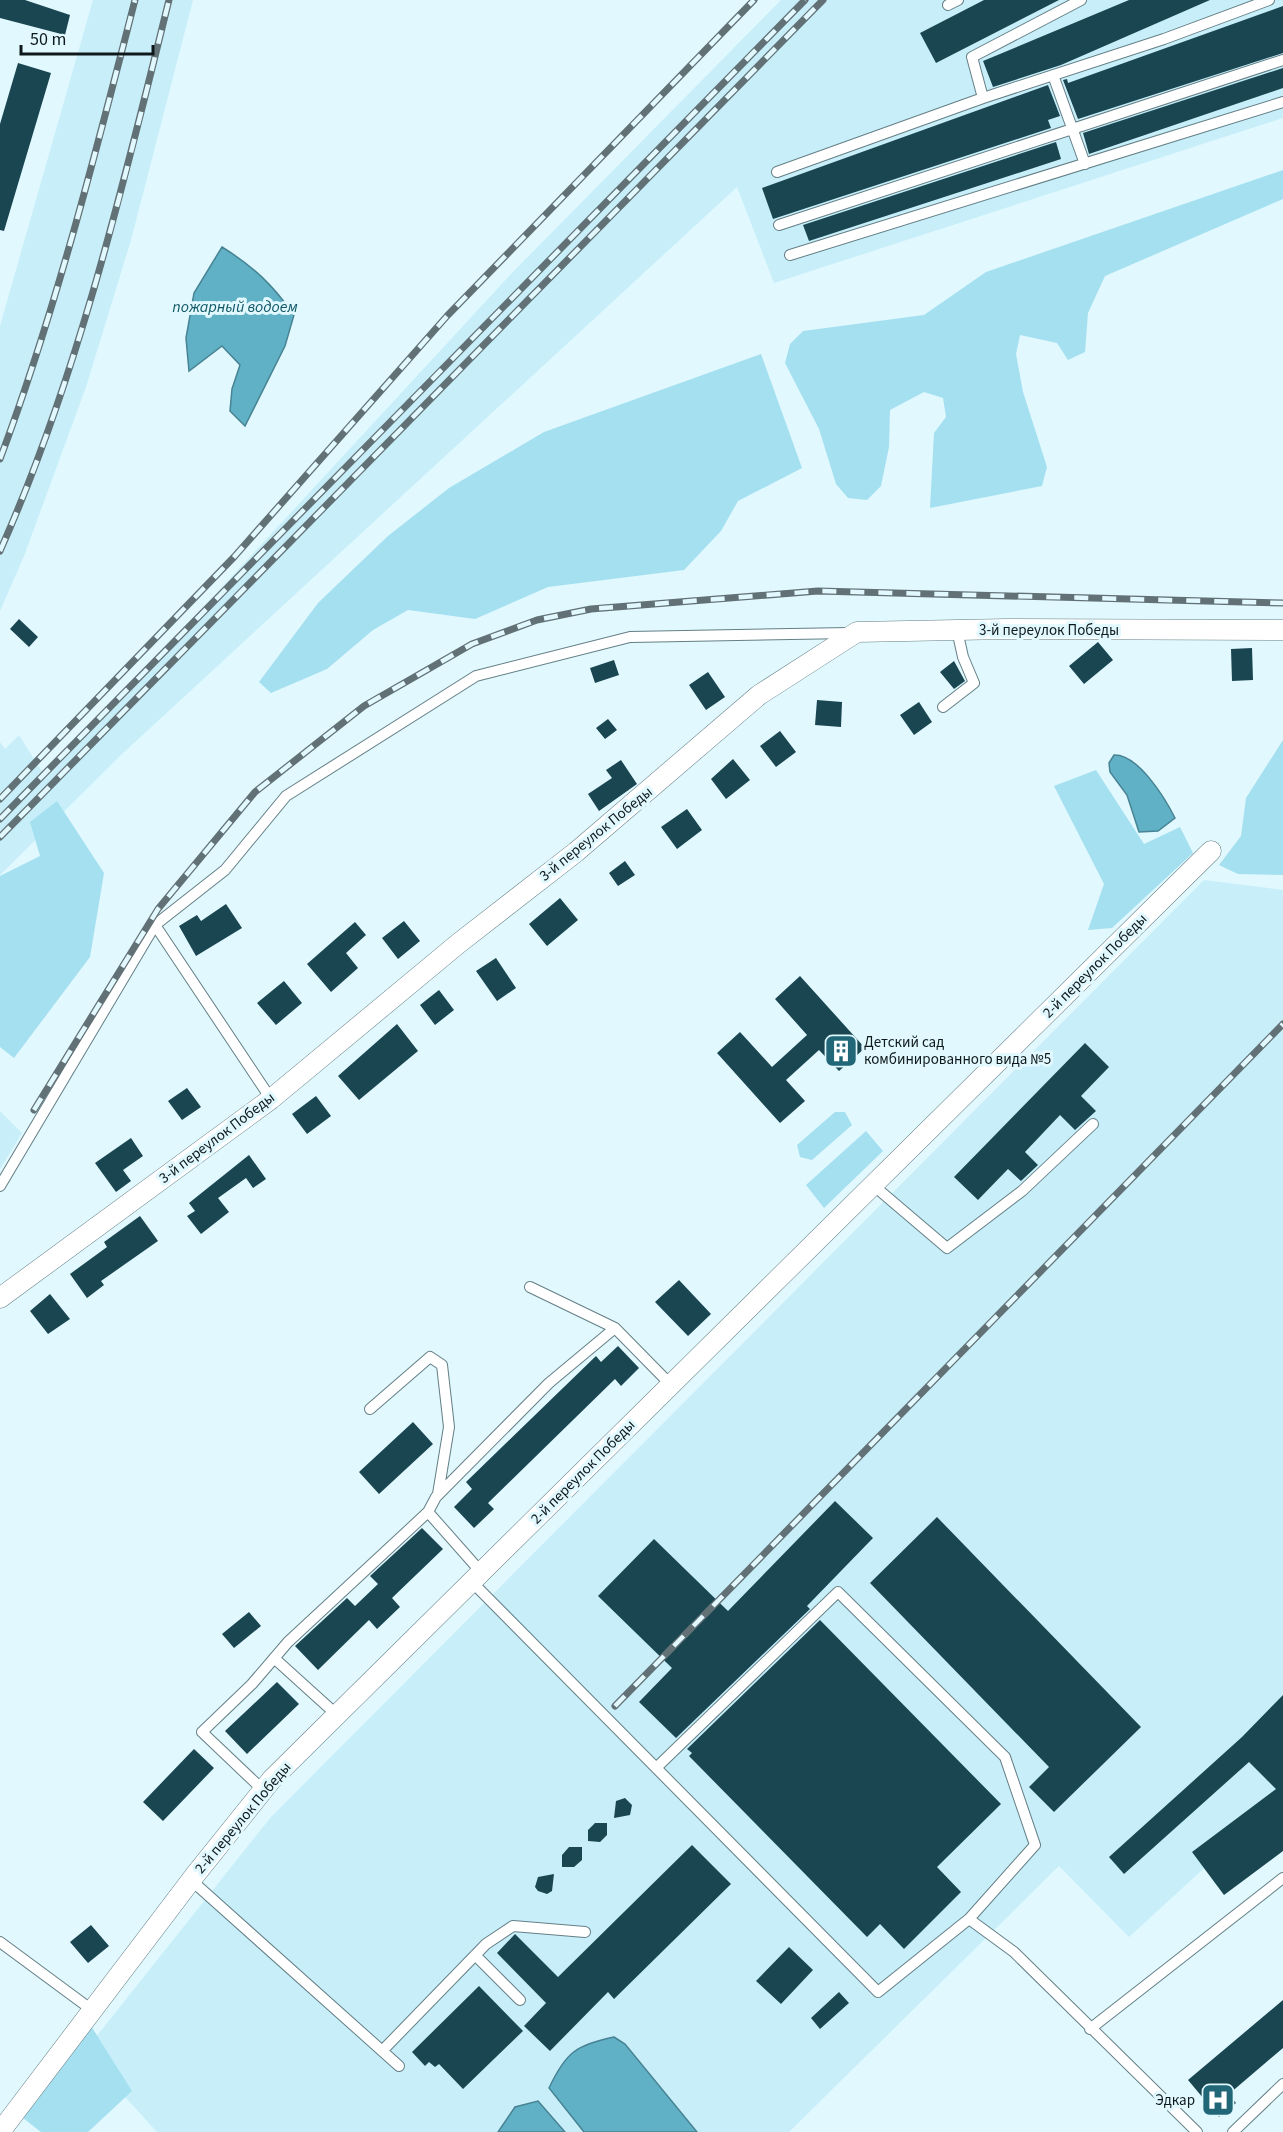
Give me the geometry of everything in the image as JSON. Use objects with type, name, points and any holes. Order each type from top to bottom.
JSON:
[{"type":"street","name":"3-й переулок Победы","points":[[0,1298],[271,1099],[459,943],[576,852],[759,695],[857,632],[1283,630]]},
{"type":"street","name":"2-й переулок Победы","points":[[0,2132],[191,1880],[263,1790],[1211,851]]},
{"type":"lane","points":[[983,98],[972,57],[1081,0]]},
{"type":"lane","points":[[777,172],[983,98],[1164,39],[1269,0]]},
{"type":"lane","points":[[779,225],[1283,60]]},
{"type":"lane","points":[[1053,75],[1084,164]]},
{"type":"lane","points":[[790,255],[1283,102]]},
{"type":"lane","points":[[943,707],[974,683],[963,657],[957,630]]},
{"type":"lane","points":[[0,1186],[155,925],[225,870],[286,796],[476,676],[630,637],[857,632]]},
{"type":"lane","points":[[155,925],[271,1099]]},
{"type":"lane","points":[[873,1185],[947,1248],[1022,1191],[1094,1124]]},
{"type":"lane","points":[[530,1287],[615,1328],[671,1385]]},
{"type":"lane","points":[[263,1790],[202,1732],[329,1603],[428,1512],[438,1494],[549,1383],[615,1328]]},
{"type":"lane","points":[[370,1409],[430,1357],[442,1365],[449,1427],[438,1494]]},
{"type":"lane","points":[[428,1512],[477,1577],[656,1768],[878,1992],[969,1919],[1035,1845],[1005,1757],[838,1592],[656,1768]]},
{"type":"lane","points":[[274,1658],[337,1715]]},
{"type":"lane","points":[[1090,2029],[1283,1878]]},
{"type":"lane","points":[[191,1880],[399,2066]]},
{"type":"lane","points":[[969,1919],[1014,1952],[1190,2130]]},
{"type":"lane","points":[[382,2051],[486,1944],[513,1926],[585,1932]]},
{"type":"lane","points":[[0,1942],[92,2010]]},
{"type":"lane","points":[[475,1955],[520,2000]]},
{"type":"lane","points":[[1233,2132],[1283,2084]]},
{"type":"shaded area","points":[[93,0],[193,0],[131,240],[86,387],[24,556],[0,611],[0,326]]},
{"type":"shaded area","points":[[781,0],[1283,0],[1283,118],[774,283],[737,187],[122,754],[0,875],[0,742],[5,749],[19,735],[46,778],[511,274]]},
{"type":"shaded area","points":[[1283,170],[1283,199],[1105,276],[1088,313],[1085,352],[1068,360],[1057,343],[1020,335],[1016,354],[1023,392],[1047,467],[1042,486],[930,508],[934,433],[946,417],[943,398],[924,392],[890,410],[889,447],[881,486],[867,500],[848,498],[836,484],[819,429],[785,363],[790,344],[803,331],[924,315],[986,272]]},
{"type":"shaded area","points":[[761,354],[802,468],[738,501],[721,531],[684,570],[548,587],[475,619],[408,610],[373,630],[327,669],[271,693],[259,682],[318,603],[388,536],[449,488],[544,432]]},
{"type":"shaded area","points":[[1283,740],[1283,875],[1238,874],[1219,865],[1241,836],[1246,798]]},
{"type":"shaded area","points":[[1096,770],[1144,844],[1180,827],[1193,853],[1112,928],[1088,930],[1104,884],[1054,786]]},
{"type":"shaded area","points":[[57,801],[104,873],[90,957],[14,1058],[0,1047],[0,876],[40,856],[30,822]]},
{"type":"shaded area","points":[[1204,880],[1283,890],[1283,1796],[1129,1937],[1059,1866],[789,2132],[157,2132],[84,2052],[271,1817]]},
{"type":"shaded area","points":[[0,1111],[22,1133],[0,1169]]},
{"type":"shaded area","points":[[835,1112],[845,1112],[852,1125],[812,1160],[800,1157],[797,1145]]},
{"type":"shaded area","points":[[866,1131],[883,1151],[824,1208],[806,1185]]},
{"type":"shaded area","points":[[91,2026],[132,2091],[88,2132],[41,2132],[23,2118]]},
{"type":"water","name":"пожарный водоем","points":[[222,247],[262,277],[294,315],[285,346],[245,426],[230,411],[232,389],[240,365],[222,346],[189,371],[186,338],[194,293]]},
{"type":"water","points":[[1114,755],[1123,757],[1141,769],[1158,789],[1175,818],[1158,831],[1139,832],[1127,795],[1110,772],[1109,763]]},
{"type":"water","points":[[614,2037],[625,2044],[697,2132],[584,2132],[549,2088],[561,2066],[574,2052],[590,2043]]},
{"type":"water","points":[[538,2101],[565,2132],[498,2132],[515,2107]]},
{"type":"building","points":[[0,0],[25,0],[70,15],[65,35],[0,18]]},
{"type":"building","points":[[984,0],[1059,0],[936,63],[920,33]]},
{"type":"building","points":[[1129,0],[1210,0],[1061,65],[993,87],[983,61]]},
{"type":"building","points":[[1283,6],[1283,53],[1078,119],[1063,80],[1067,79],[1068,83]]},
{"type":"building","points":[[18,63],[51,73],[4,231],[0,230],[0,124]]},
{"type":"building","points":[[1283,68],[1283,88],[1089,154],[1083,133]]},
{"type":"building","points":[[1048,85],[1060,116],[1048,120],[1051,128],[773,219],[762,188]]},
{"type":"building","points":[[1056,142],[1061,159],[809,241],[803,225]]},
{"type":"building","points":[[19,619],[38,637],[29,647],[10,629]]},
{"type":"building","points":[[1098,642],[1113,660],[1084,684],[1069,666]]},
{"type":"building","points":[[1252,648],[1253,680],[1232,681],[1231,649]]},
{"type":"building","points":[[614,660],[619,675],[595,683],[590,668]]},
{"type":"building","points":[[954,661],[965,681],[954,689],[940,672]]},
{"type":"building","points":[[708,672],[725,697],[706,710],[689,685]]},
{"type":"building","points":[[817,700],[842,702],[841,727],[815,725]]},
{"type":"building","points":[[919,702],[932,722],[914,735],[900,715]]},
{"type":"building","points":[[608,719],[617,730],[605,739],[596,728]]},
{"type":"building","points":[[780,731],[796,752],[776,767],[760,746]]},
{"type":"building","points":[[733,759],[750,780],[726,799],[711,779]]},
{"type":"building","points":[[621,760],[637,784],[599,811],[588,794],[612,778],[606,770]]},
{"type":"building","points":[[687,809],[702,830],[677,849],[661,827]]},
{"type":"building","points":[[625,861],[635,875],[618,886],[609,873]]},
{"type":"building","points":[[560,898],[578,920],[547,946],[529,924]]},
{"type":"building","points":[[226,904],[242,928],[196,956],[179,926],[197,915],[201,921]]},
{"type":"building","points":[[404,921],[420,941],[398,959],[382,938]]},
{"type":"building","points":[[355,922],[366,935],[346,953],[358,968],[331,992],[307,964]]},
{"type":"building","points":[[496,958],[516,988],[497,1001],[476,971]]},
{"type":"building","name":"Детский сад комбинированного вида №5","points":[[800,976],[865,1048],[839,1071],[819,1050],[786,1080],[805,1101],[780,1123],[717,1053],[740,1032],[772,1067],[807,1035],[775,999]]},
{"type":"building","points":[[284,981],[302,1003],[276,1025],[257,1003]]},
{"type":"building","points":[[439,990],[454,1010],[435,1025],[420,1005]]},
{"type":"building","points":[[397,1024],[418,1051],[359,1100],[338,1076]]},
{"type":"building","points":[[1085,1043],[1109,1067],[1081,1096],[1096,1111],[1075,1130],[1060,1115],[1025,1152],[1038,1165],[1021,1181],[1008,1169],[978,1200],[954,1177]]},
{"type":"building","points":[[187,1088],[201,1107],[182,1120],[168,1101]]},
{"type":"building","points":[[316,1096],[331,1116],[307,1134],[292,1114]]},
{"type":"building","points":[[131,1138],[143,1156],[123,1170],[131,1181],[116,1192],[95,1163]]},
{"type":"building","points":[[249,1155],[266,1179],[253,1188],[246,1178],[218,1198],[229,1212],[201,1234],[187,1216],[195,1211],[189,1203]]},
{"type":"building","points":[[140,1216],[158,1241],[101,1281],[104,1285],[87,1298],[70,1274],[107,1247],[104,1242]]},
{"type":"building","points":[[679,1280],[711,1314],[688,1336],[655,1302]]},
{"type":"building","points":[[50,1294],[70,1319],[48,1334],[30,1311]]},
{"type":"building","points":[[618,1346],[639,1368],[621,1386],[615,1379],[488,1503],[494,1509],[474,1528],[454,1507],[472,1489],[466,1482],[596,1356],[601,1362]]},
{"type":"building","points":[[413,1422],[433,1444],[379,1494],[359,1472]]},
{"type":"building","points":[[835,1501],[873,1538],[807,1606],[810,1609],[676,1738],[639,1702],[672,1668],[598,1596],[654,1539],[728,1611]]},
{"type":"building","points":[[937,1517],[1141,1727],[1054,1812],[1029,1787],[1049,1767],[870,1583]]},
{"type":"building","points":[[422,1528],[443,1549],[392,1598],[400,1607],[377,1629],[369,1620],[318,1670],[295,1646],[347,1598],[355,1606],[378,1584],[370,1576]]},
{"type":"building","points":[[249,1612],[261,1626],[234,1648],[222,1634]]},
{"type":"building","points":[[820,1620],[1001,1804],[937,1867],[961,1892],[904,1949],[880,1924],[867,1937],[689,1756],[692,1753],[687,1749]]},
{"type":"building","points":[[277,1682],[299,1704],[247,1754],[225,1731]]},
{"type":"building","points":[[1283,1695],[1283,1851],[1224,1895],[1192,1852],[1276,1789],[1249,1762],[1124,1874],[1109,1857],[1242,1737]]},
{"type":"building","points":[[194,1749],[214,1768],[163,1821],[143,1802]]},
{"type":"building","points":[[625,1798],[632,1805],[630,1815],[614,1818],[616,1801]]},
{"type":"building","points":[[595,1823],[607,1823],[607,1835],[600,1842],[588,1841],[588,1830]]},
{"type":"building","points":[[692,1845],[731,1884],[614,1999],[608,1992],[550,2051],[524,2026],[546,2003],[497,1953],[515,1934],[558,1977]]},
{"type":"building","points":[[569,1847],[582,1847],[582,1860],[574,1867],[562,1867],[562,1855]]},
{"type":"building","points":[[554,1874],[552,1891],[547,1894],[538,1891],[535,1887],[538,1877]]},
{"type":"building","points":[[91,1925],[109,1946],[88,1963],[70,1942]]},
{"type":"building","points":[[789,1947],[813,1970],[781,2004],[756,1981]]},
{"type":"building","points":[[479,1986],[523,2031],[463,2089],[439,2064],[435,2067],[429,2062],[425,2066],[412,2052]]},
{"type":"building","points":[[839,1992],[849,2003],[820,2029],[811,2018]]},
{"type":"building","points":[[1283,2000],[1283,2048],[1229,2094],[1236,2103],[1219,2117],[1188,2080]]},
{"type":"railway","points":[[0,459],[57,289],[135,0]]},
{"type":"railway","points":[[0,551],[28,485],[76,349],[116,210],[169,0]]},
{"type":"railway","points":[[0,799],[234,557],[447,316],[754,0]]},
{"type":"railway","points":[[0,819],[805,0]]},
{"type":"railway","points":[[0,837],[823,0]]},
{"type":"railway","points":[[34,1110],[158,909],[255,792],[364,706],[472,644],[537,620],[591,609],[818,591],[1283,603]]},
{"type":"railway","points":[[615,1706],[1283,1024]]},
{"type":"place","name":"Детский сад комбинированного вида №5","points":[[841,1051]]},
{"type":"place","name":"Эдкар","points":[[1218,2100]]}]
